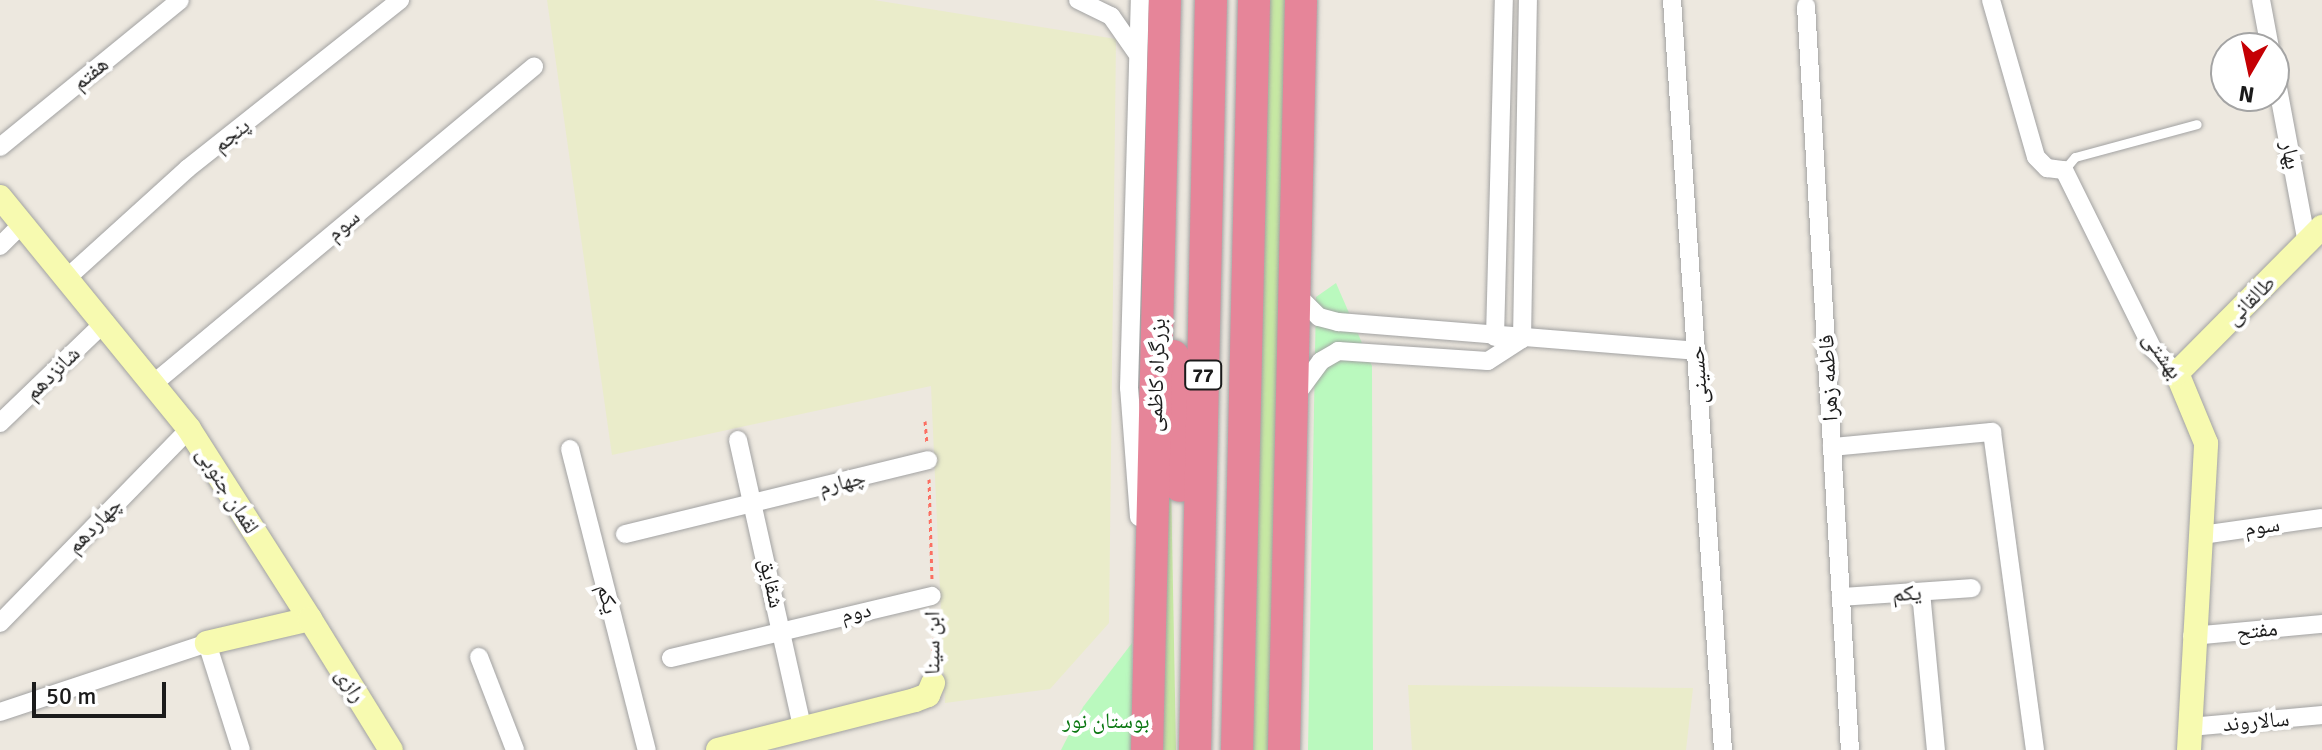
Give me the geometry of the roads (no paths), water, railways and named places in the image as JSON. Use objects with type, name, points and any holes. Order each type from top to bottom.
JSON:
[{"type":"highway","name":"بزرگراه کاظمی","points":[[1147,750],[1165,0]]},
{"type":"highway","name":"77","points":[[1195,750],[1211,0]]},
{"type":"highway","name":"77","points":[[1237,750],[1254,0]]},
{"type":"highway","points":[[1284,750],[1301,0]]},
{"type":"highway","points":[[1161,234],[1177,394],[1181,546],[1198,638]]},
{"type":"street","name":"هفتم","points":[[0,147],[180,0]]},
{"type":"street","name":"پنجم","points":[[68,277],[187,169],[400,0]]},
{"type":"street","points":[[1078,0],[1111,16],[1138,54]]},
{"type":"street","points":[[1140,0],[1129,388],[1149,644]]},
{"type":"street","points":[[1495,337],[1504,0]]},
{"type":"street","points":[[1522,339],[1528,0]]},
{"type":"street","name":"حسینی","points":[[1672,0],[1723,750]]},
{"type":"street","name":"بهشتی","points":[[1991,0],[2036,157],[2047,168],[2064,170],[2153,349],[2177,373],[2206,443],[2202,535],[2192,636],[2190,738]]},
{"type":"street","points":[[2261,0],[2267,32]]},
{"type":"street","name":"فاطمه زهرا","points":[[1806,6],[1850,750]]},
{"type":"street","name":"سوم","points":[[153,384],[534,66]]},
{"type":"street","name":"بهار","points":[[2285,112],[2315,235]]},
{"type":"street","name":"لقمان جنوبی","points":[[0,197],[105,322],[189,429],[310,619]]},
{"type":"street","points":[[0,246],[22,224]]},
{"type":"street","name":"طالقانی","points":[[2177,373],[2315,235]]},
{"type":"street","points":[[1294,292],[1319,317],[1338,322],[1696,351]]},
{"type":"street","name":"شانزدهم","points":[[0,423],[105,322]]},
{"type":"street","points":[[1292,401],[1321,361],[1338,351],[1488,361],[1522,339]]},
{"type":"street","name":"چهاردهم","points":[[0,623],[189,429]]},
{"type":"street","points":[[1832,447],[1992,432],[2035,750]]},
{"type":"street","name":"شقایق","points":[[738,440],[755,504],[802,726]]},
{"type":"street","name":"یکم","points":[[570,449],[647,750]]},
{"type":"street","name":"چهارم","points":[[755,504],[928,460]]},
{"type":"street","points":[[625,534],[755,504]]},
{"type":"street","name":"سوم","points":[[2202,535],[2322,518]]},
{"type":"street","name":"یکم","points":[[1841,597],[1972,588]]},
{"type":"street","points":[[1921,592],[1936,750]]},
{"type":"street","name":"دوم","points":[[781,628],[932,596]]},
{"type":"street","points":[[0,712],[207,643],[310,619]]},
{"type":"street","name":"رازی","points":[[310,619],[391,750]]},
{"type":"street","name":"مفتح","points":[[2192,636],[2322,624]]},
{"type":"street","points":[[671,658],[781,628]]},
{"type":"street","points":[[207,643],[241,750]]},
{"type":"street","points":[[479,657],[515,750]]},
{"type":"street","name":"ابن سینا","points":[[718,750],[802,726],[915,700],[928,695],[933,683]]},
{"type":"street","name":"سالاروند","points":[[2190,738],[2322,715]]},
{"type":"lane","points":[[2064,170],[2075,157],[2197,124]]},
{"type":"park label","name":"بوستان نور","points":[[1106,721]]}]
